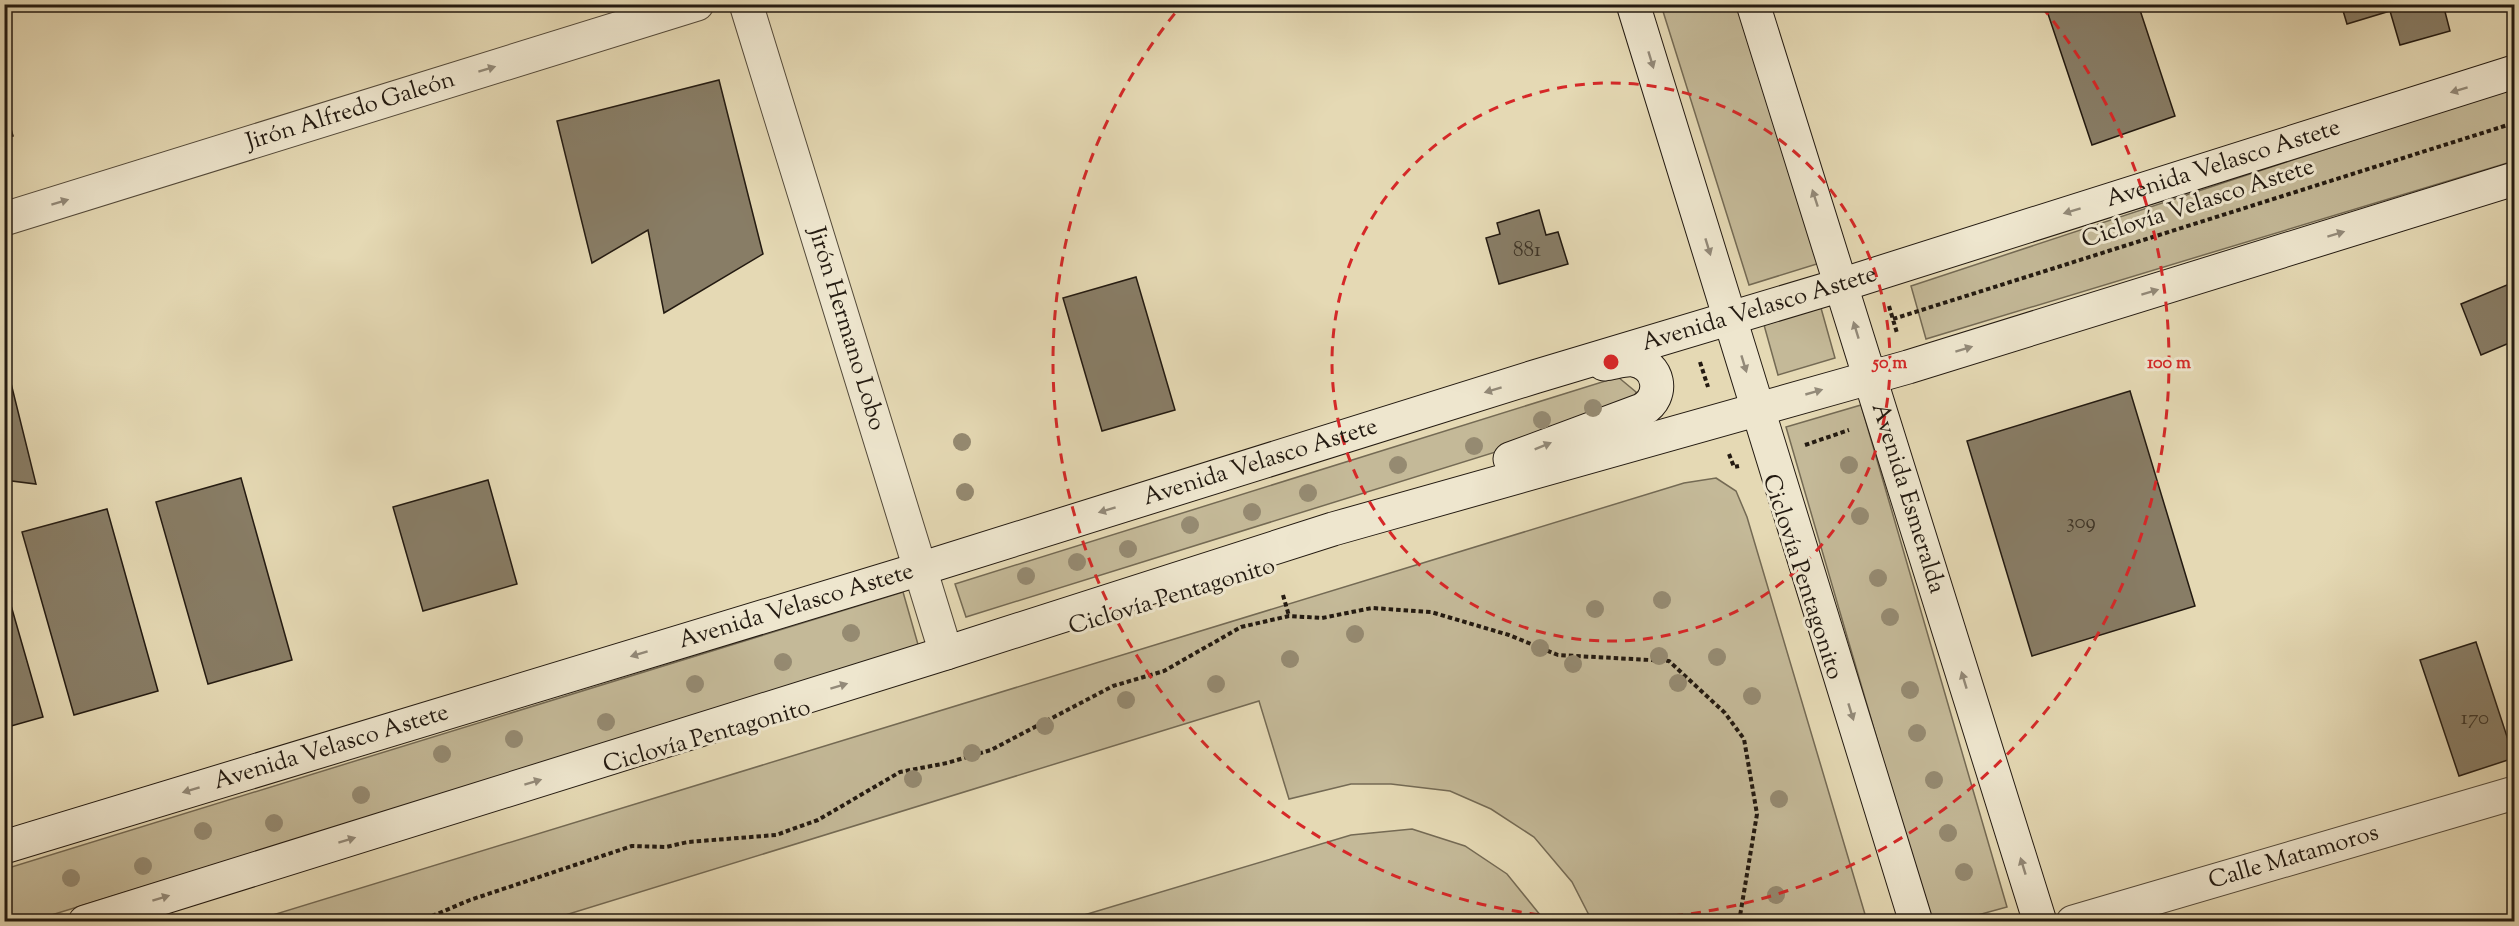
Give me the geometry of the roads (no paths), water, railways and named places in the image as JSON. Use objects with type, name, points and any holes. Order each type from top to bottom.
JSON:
[{"type":"main road","name":"Jirón Alfredo Galeón","points":[[4,219],[697,4]]},
{"type":"main road","name":"Jirón Hermano Lobo","points":[[746,4],[946,653]]},
{"type":"main road","points":[[1633,4],[1916,921]]},
{"type":"main road","name":"Avenida Esmeralda","points":[[1753,4],[2040,921]]},
{"type":"main road","name":"Avenida Velasco Astete","points":[[4,847],[1841,285],[2514,72]]},
{"type":"main road","points":[[85,921],[1333,530],[1908,367],[2514,178]]},
{"type":"main road","points":[[1333,530],[1569,436],[1642,410],[1653,404],[1657,392],[1656,380],[1649,369],[1642,363],[1631,359],[1534,378]]},
{"type":"main road","name":"Calle Matamoros","points":[[2073,921],[2514,793]]}]
